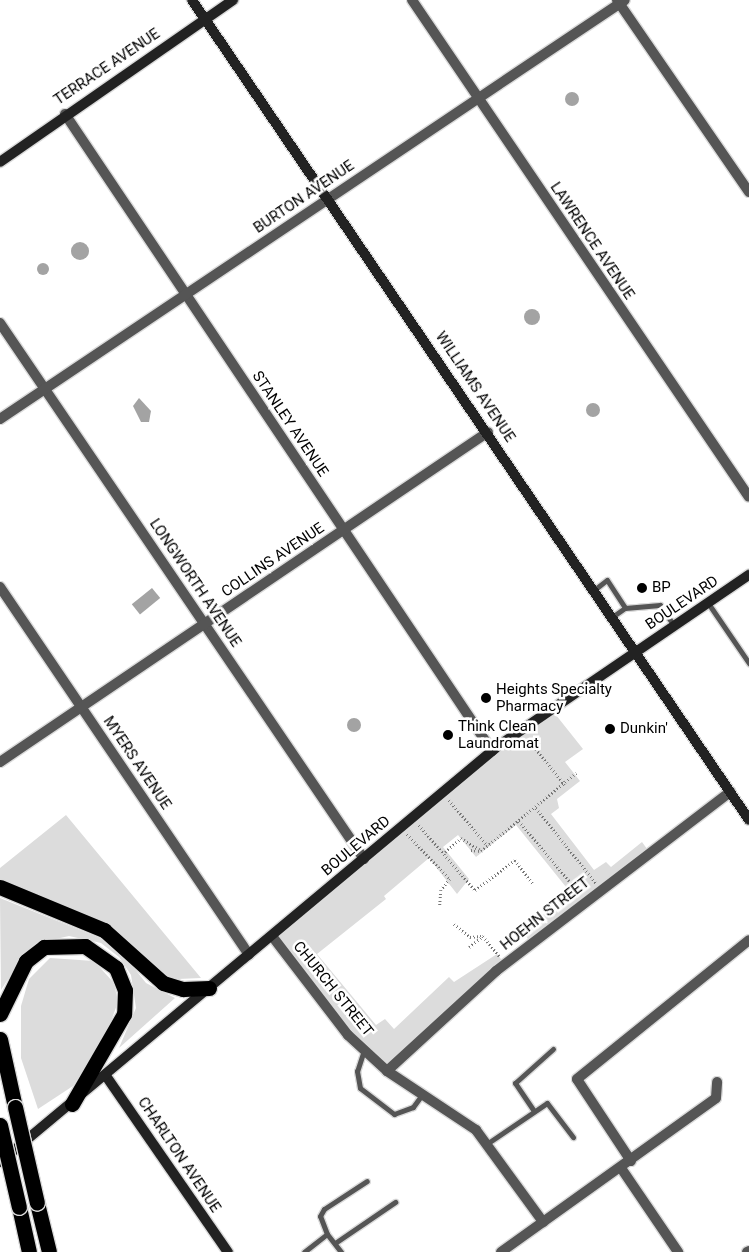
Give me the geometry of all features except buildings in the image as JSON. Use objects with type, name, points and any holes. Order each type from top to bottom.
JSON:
[{"type":"highway","points":[[0,888],[104,930],[163,983],[182,989],[209,988]]},
{"type":"highway","points":[[0,1014],[26,961],[44,947],[84,946],[116,968],[125,990],[124,1014],[72,1104]]},
{"type":"highway","points":[[0,1039],[49,1252]]},
{"type":"highway","points":[[0,1125],[29,1252]]},
{"type":"street","name":"WILLIAMS AVENUE","points":[[192,0],[329,197],[749,820]]},
{"type":"street","name":"TERRACE AVENUE","points":[[0,162],[65,114],[233,0]]},
{"type":"street","name":"LAWRENCE AVENUE","points":[[412,0],[749,497]]},
{"type":"street","name":"BURTON AVENUE","points":[[0,418],[329,197],[478,100],[620,1]]},
{"type":"street","points":[[620,1],[749,192]]},
{"type":"street","name":"STANLEY AVENUE","points":[[65,114],[492,751]]},
{"type":"street","name":"LONGWORTH AVENUE","points":[[0,323],[364,859]]},
{"type":"street","name":"COLLINS AVENUE","points":[[0,762],[488,432]]},
{"type":"street","name":"BOULEVARD","points":[[0,1162],[106,1076],[492,751],[749,575]]},
{"type":"street","name":"MYERS AVENUE","points":[[0,587],[249,955]]},
{"type":"street","name":"HOEHN STREET","points":[[387,1071],[496,971],[730,792]]},
{"type":"street","name":"CHURCH STREET","points":[[272,936],[364,1050],[387,1071],[458,1114],[488,1143],[543,1222]]},
{"type":"street","points":[[631,1161],[576,1079],[749,940]]},
{"type":"street","name":"CHARLTON AVENUE","points":[[106,1076],[228,1252]]},
{"type":"street","points":[[501,1252],[631,1161],[716,1098],[717,1082]]},
{"type":"street","points":[[621,1168],[678,1252]]},
{"type":"lane","points":[[594,590],[607,580],[625,608]]},
{"type":"lane","points":[[708,603],[749,662]]},
{"type":"lane","points":[[612,617],[625,608],[660,605],[674,627]]},
{"type":"lane","points":[[534,1111],[516,1083],[553,1049]]},
{"type":"lane","points":[[364,1050],[357,1071],[360,1088],[394,1114],[413,1107],[423,1093]]},
{"type":"lane","points":[[488,1143],[547,1103],[552,1105],[573,1137]]},
{"type":"lane","points":[[341,1252],[327,1234],[320,1216],[324,1209],[367,1181]]},
{"type":"lane","points":[[335,1243],[395,1202]]},
{"type":"lane","points":[[304,1252],[327,1234]]},
{"type":"path","points":[[521,731],[565,785]]},
{"type":"path","points":[[471,850],[481,851],[488,846],[565,785],[576,773]]},
{"type":"path","points":[[443,793],[488,846]]},
{"type":"path","points":[[536,808],[601,890]]},
{"type":"path","points":[[413,818],[445,852],[475,890],[516,860],[533,884]]},
{"type":"path","points":[[520,821],[586,902]]},
{"type":"path","points":[[401,828],[450,879],[441,890],[440,906]]},
{"type":"path","points":[[445,852],[462,838],[481,851]]},
{"type":"path","points":[[454,924],[470,937],[483,936]]},
{"type":"path","points":[[469,947],[483,936]]},
{"type":"path","points":[[483,936],[505,964]]},
{"type":"shaded area","points":[[572,92],[577,94],[579,99],[577,104],[572,106],[567,104],[565,99],[567,94]]},
{"type":"shaded area","points":[[80,242],[86,245],[89,251],[86,257],[80,260],[74,257],[71,251],[74,245]]},
{"type":"shaded area","points":[[45,263],[48,264],[48,274],[41,275],[38,274],[37,267],[38,264]]},
{"type":"shaded area","points":[[529,309],[535,309],[540,314],[538,323],[529,325],[524,320],[524,314]]},
{"type":"shaded area","points":[[139,398],[151,411],[149,422],[141,422],[133,406]]},
{"type":"shaded area","points":[[593,403],[598,405],[600,410],[598,415],[593,417],[588,415],[586,410],[588,405]]},
{"type":"shaded area","points":[[152,588],[160,598],[140,614],[132,604]]},
{"type":"shaded area","points":[[552,710],[583,749],[565,762],[580,781],[557,799],[559,808],[551,814],[594,870],[606,862],[611,867],[642,842],[650,853],[531,944],[523,931],[559,902],[554,897],[566,887],[516,825],[476,857],[458,835],[443,847],[469,879],[457,894],[429,858],[384,896],[386,899],[317,954],[376,1025],[385,1019],[394,1029],[449,977],[454,982],[497,954],[505,964],[387,1071],[348,1035],[272,936]]},
{"type":"shaded area","points":[[354,718],[359,720],[361,725],[359,730],[354,732],[349,730],[347,725],[349,720]]},
{"type":"shaded area","points":[[66,815],[201,978],[178,979],[161,974],[109,927],[0,882],[0,868]]},
{"type":"shaded area","points":[[0,898],[115,944],[146,983],[175,998],[119,1048],[136,1008],[131,975],[119,957],[101,943],[69,936],[47,941],[14,970],[1,990]]},
{"type":"shaded area","points":[[50,958],[94,961],[114,983],[118,1002],[106,1035],[73,1086],[38,1109],[21,1058],[21,1006],[29,979]]},
{"type":"place","name":"BP","points":[[642,588]]},
{"type":"place","name":"Heights Specialty Pharmacy","points":[[486,698]]},
{"type":"place","name":"Dunkin'","points":[[610,729]]},
{"type":"place","name":"Think Clean Laundromat","points":[[448,735]]}]
